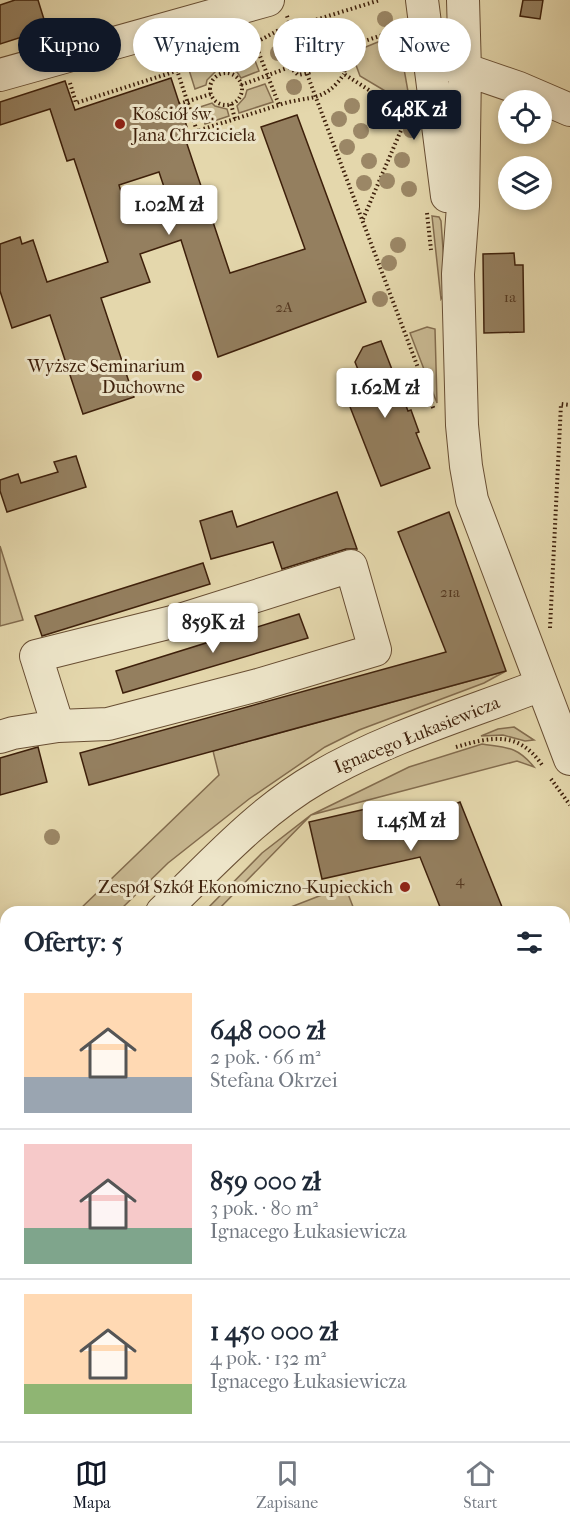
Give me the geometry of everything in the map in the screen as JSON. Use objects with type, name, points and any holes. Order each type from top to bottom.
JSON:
[{"type":"street","points":[[422,0],[420,114],[458,274]]},
{"type":"street","points":[[432,0],[435,18]]},
{"type":"street","points":[[463,0],[464,18]]},
{"type":"street","points":[[259,18],[283,15]]},
{"type":"street","points":[[0,75],[18,70]]},
{"type":"street","points":[[420,114],[453,78],[462,72]]},
{"type":"street","points":[[465,72],[463,206],[458,274],[465,466],[472,500],[541,685],[554,768]]},
{"type":"street","points":[[471,72],[519,88],[570,110]]},
{"type":"street","points":[[0,737],[58,726],[108,724],[258,685],[375,650],[351,566],[180,620],[36,656],[58,726]]},
{"type":"street","name":"Ignacego Łukasiewicza","points":[[168,906],[274,808],[316,778],[394,741],[541,685]]},
{"type":"path","points":[[322,18],[380,0]]},
{"type":"path","points":[[261,40],[278,31],[283,15]]},
{"type":"path","points":[[261,59],[279,105]]},
{"type":"path","points":[[66,72],[76,103],[171,72]]},
{"type":"path","points":[[178,72],[197,132],[291,100],[316,98],[333,88],[344,74],[420,114],[363,219]]},
{"type":"path","points":[[241,85],[276,72]]},
{"type":"path","points":[[295,72],[298,75],[307,74],[437,419]]},
{"type":"path","points":[[221,74],[236,77],[241,85],[239,97],[231,104],[221,104],[211,94],[211,84],[221,74]]},
{"type":"path","points":[[180,104],[211,94]]},
{"type":"path","points":[[231,104],[235,119]]},
{"type":"path","points":[[550,632],[561,404],[570,405]]},
{"type":"path","points":[[449,749],[483,739],[504,738],[521,745],[554,768],[570,805]]},
{"type":"shaded area","points":[[378,42],[378,72],[405,72],[409,97],[407,104],[360,76],[359,72],[366,72],[366,47]]},
{"type":"shaded area","points":[[190,72],[215,72],[207,80],[206,85],[195,89]]},
{"type":"shaded area","points":[[237,72],[256,72],[241,78]]},
{"type":"shaded area","points":[[265,84],[273,102],[239,113],[237,106],[245,97],[247,90]]},
{"type":"shaded area","points":[[212,103],[227,109],[229,116],[205,124],[200,107]]},
{"type":"shaded area","points":[[432,216],[439,217],[441,221],[446,291],[441,299]]},
{"type":"shaded area","points":[[427,327],[435,329],[437,403],[410,333]]},
{"type":"shaded area","points":[[0,546],[23,620],[0,626]]},
{"type":"shaded area","points":[[506,671],[484,683],[359,730],[325,747],[249,799],[168,863],[124,906],[83,906],[219,775],[213,751]]},
{"type":"shaded area","points":[[514,727],[534,740],[525,741],[503,735],[481,736],[498,729]]},
{"type":"shaded area","points":[[482,744],[505,747],[517,752],[534,767],[517,761],[311,815],[409,767]]},
{"type":"shaded area","points":[[311,815],[222,906],[210,906],[262,853]]},
{"type":"shaded area","points":[[345,886],[353,906],[293,906]]},
{"type":"building","points":[[15,0],[38,0],[44,18],[18,18],[18,38],[0,44],[0,5]]},
{"type":"building","points":[[523,0],[543,0],[540,19],[520,16]]},
{"type":"building","points":[[171,78],[187,127],[182,129],[230,273],[305,249],[261,127],[297,115],[366,302],[218,357],[181,240],[140,254],[150,282],[101,298],[134,397],[83,414],[50,315],[12,328],[0,291],[0,244],[20,237],[22,244],[33,240],[47,282],[108,262],[74,159],[67,161],[50,109],[0,125],[0,102],[65,81],[75,110]],"holes":[[[159,172],[170,205],[129,218],[119,185]]]},
{"type":"building","points":[[514,253],[515,265],[523,265],[524,332],[484,333],[483,254]]},
{"type":"building","points":[[381,341],[408,411],[411,410],[419,432],[416,433],[430,468],[381,486],[345,394],[365,387],[355,362],[363,347]]},
{"type":"building","points":[[76,456],[86,487],[7,512],[0,491],[0,480],[18,474],[21,483],[58,472],[54,462]]},
{"type":"building","points":[[337,492],[357,549],[346,549],[282,569],[273,542],[211,559],[200,521],[232,511],[237,527]]},
{"type":"building","points":[[449,512],[506,671],[89,785],[80,753],[446,652],[398,532]]},
{"type":"building","points":[[203,563],[210,584],[42,636],[35,616]]},
{"type":"building","points":[[299,614],[308,638],[123,693],[116,671]]},
{"type":"building","points":[[38,747],[47,782],[0,795],[0,758]]},
{"type":"building","points":[[460,802],[502,906],[440,906],[420,857],[322,879],[309,822],[392,803],[397,827]]},
{"type":"place","name":"Kościół św. Jana Chrzciciela","points":[[120,124]]},
{"type":"place","name":"Wyższe Seminarium Duchowne","points":[[197,376]]},
{"type":"place","name":"Zespół Szkół Ekonomiczno-Kupieckich","points":[[405,887]]}]
